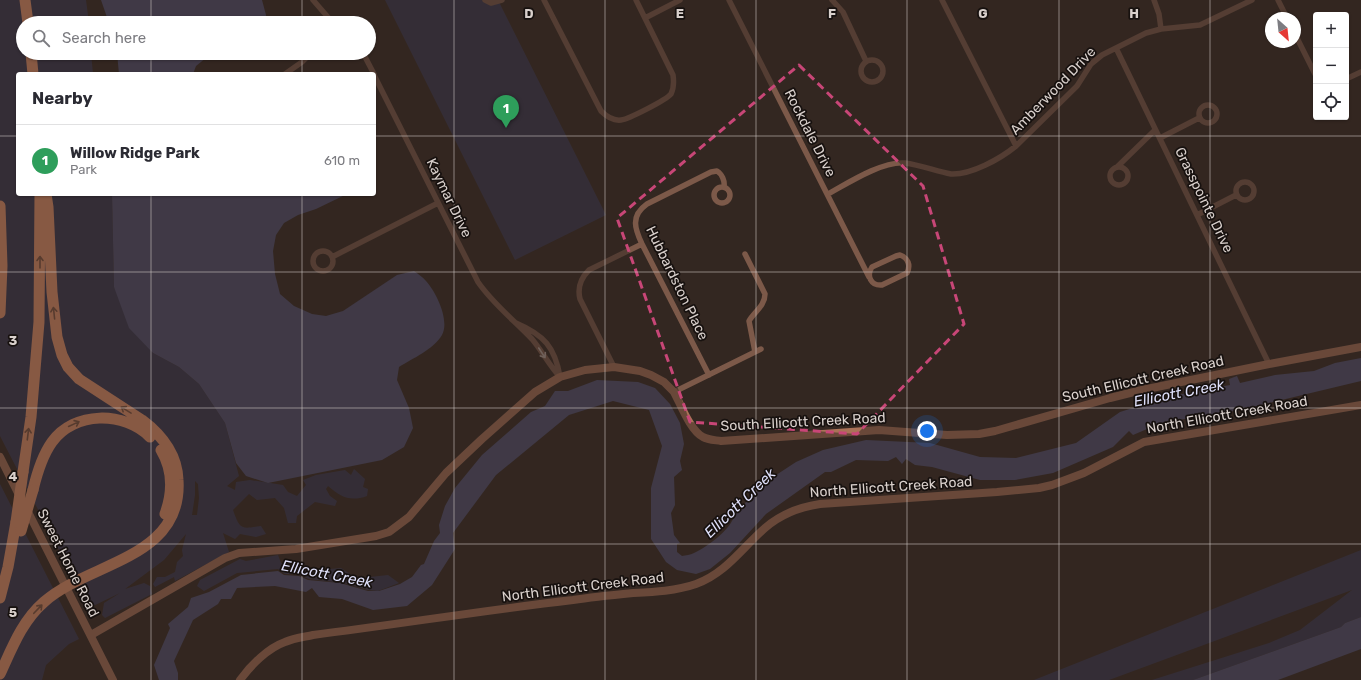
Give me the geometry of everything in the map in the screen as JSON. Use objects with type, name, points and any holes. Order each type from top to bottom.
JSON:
[{"type":"highway","points":[[25,0],[27,16]]},
{"type":"highway","points":[[32,60],[33,72]]},
{"type":"highway","points":[[0,598],[18,526],[23,472],[31,417],[39,322],[40,196]]},
{"type":"highway","points":[[46,196],[52,292],[57,337],[62,355],[68,367],[79,379],[142,420],[164,441],[176,462],[179,489],[178,498],[172,516],[164,529],[151,543],[125,558],[64,584]]},
{"type":"highway","points":[[0,206],[2,266],[0,313]]},
{"type":"highway","points":[[0,674],[26,622],[45,601],[64,584],[141,541],[155,528],[164,515],[170,498],[171,481],[168,465],[158,445],[146,432],[126,421],[111,418],[84,420],[68,427],[53,440],[44,455],[33,490],[18,526]]},
{"type":"street","points":[[312,0],[327,16]]},
{"type":"street","points":[[485,0],[491,3],[502,0]]},
{"type":"street","points":[[544,0],[602,111],[605,115],[615,120],[627,119],[666,99],[674,86],[673,75],[636,0]]},
{"type":"street","points":[[645,18],[680,0]]},
{"type":"street","name":"Rockdale Drive","points":[[730,0],[869,277]]},
{"type":"street","points":[[832,0],[842,12],[866,61]]},
{"type":"street","points":[[942,0],[1016,146]]},
{"type":"street","points":[[1154,0],[1159,14],[1161,29]]},
{"type":"street","name":"Amberwood Drive","points":[[828,194],[890,164],[906,163],[951,174],[967,172],[1008,153],[1016,146],[1077,86],[1087,69],[1096,59],[1146,33],[1161,29],[1200,25],[1252,0]]},
{"type":"street","points":[[1278,0],[1284,12]]},
{"type":"street","points":[[1301,46],[1313,70]]},
{"type":"street","name":"Grasspointe Drive","points":[[1116,48],[1270,364]]},
{"type":"street","points":[[288,72],[304,60]]},
{"type":"street","name":"Kaymar Drive","points":[[367,60],[373,72]]},
{"type":"street","points":[[1349,78],[1361,72]]},
{"type":"street","name":"Kaymar Drive","points":[[376,78],[478,282],[494,304],[516,323],[540,350],[550,366],[560,377]]},
{"type":"street","points":[[1160,138],[1199,118]]},
{"type":"street","points":[[1117,167],[1155,130]]},
{"type":"street","name":"Hubbardston Place","points":[[709,375],[642,244],[635,224],[638,213],[647,204],[715,171],[720,173],[725,183],[724,187]]},
{"type":"street","points":[[1197,215],[1236,195]]},
{"type":"street","points":[[332,257],[438,203]]},
{"type":"street","points":[[614,367],[580,298],[578,292],[579,285],[584,275],[589,270],[642,244]]},
{"type":"street","points":[[745,254],[765,294],[765,300],[749,321],[755,352]]},
{"type":"street","points":[[896,256],[903,257],[908,262],[909,266],[906,273],[882,286],[875,285],[869,277],[870,270],[872,268],[896,256]]},
{"type":"street","name":"Kaymar Drive","points":[[516,323],[533,330],[544,340],[558,362],[560,377]]},
{"type":"street","name":"South Ellicott Creek Road","points":[[90,636],[225,558],[239,553],[296,549],[376,536],[389,532],[409,517],[446,473],[535,392],[560,377],[585,370],[614,367],[640,371],[664,382],[674,392],[696,432],[710,440],[721,441],[879,430],[962,435],[996,431],[1110,398],[1270,364],[1361,347]]},
{"type":"street","points":[[674,392],[762,349]]},
{"type":"street","name":"North Ellicott Creek Road","points":[[240,680],[256,662],[270,650],[285,642],[313,635],[609,595],[677,589],[696,584],[713,576],[731,563],[776,520],[808,506],[1039,488],[1052,485],[1084,473],[1144,442],[1361,405]]},
{"type":"street","name":"Sweet Home Road","points":[[0,457],[113,680]]},
{"type":"highlighted area","points":[[799,65],[923,186],[964,324],[857,434],[690,422],[617,218]]},
{"type":"shaded area","points":[[0,0],[86,0],[88,16],[16,16],[16,60],[92,60],[93,72],[16,72],[16,196],[112,196],[114,287],[153,353],[179,367],[199,384],[225,423],[239,476],[227,486],[235,490],[236,482],[250,480],[283,485],[288,492],[297,496],[306,485],[303,480],[316,475],[345,470],[351,475],[354,469],[365,479],[363,487],[368,489],[367,496],[356,499],[342,496],[328,486],[326,489],[330,496],[337,501],[335,506],[315,502],[297,516],[296,523],[288,523],[284,508],[275,498],[257,500],[249,494],[233,510],[235,517],[242,527],[249,528],[261,526],[266,534],[256,537],[240,534],[235,539],[223,533],[229,552],[175,581],[174,577],[155,587],[153,584],[157,577],[165,577],[175,572],[177,562],[183,556],[182,550],[186,534],[164,560],[125,589],[144,583],[150,586],[152,594],[105,618],[102,615],[104,603],[120,593],[89,608],[0,436]],"holes":[[[195,481],[198,484],[199,498],[197,515],[192,515],[195,495]]]},
{"type":"shaded area","points":[[101,0],[262,0],[266,15],[266,16],[107,16]]},
{"type":"shaded area","points":[[385,0],[498,0],[606,215],[515,260]]},
{"type":"shaded area","points":[[118,60],[203,60],[196,66],[194,72],[119,72]]},
{"type":"shaded area","points":[[112,196],[343,196],[316,209],[298,215],[284,223],[276,235],[273,251],[275,274],[280,294],[294,306],[312,314],[326,316],[343,311],[397,275],[414,271],[430,286],[438,299],[443,314],[444,329],[442,335],[433,345],[399,367],[397,380],[409,408],[413,428],[404,447],[382,460],[268,483],[246,476],[236,463],[225,423],[199,384],[179,367],[153,353],[129,328],[114,287]]},
{"type":"shaded area","name":"Ellicott Creek","points":[[1361,358],[1361,381],[1240,410],[1161,423],[1133,435],[1129,431],[1113,447],[1053,473],[1015,480],[980,480],[932,467],[915,465],[906,459],[902,464],[896,457],[888,461],[856,460],[831,472],[825,472],[766,514],[730,553],[710,569],[696,574],[677,570],[666,562],[651,539],[651,488],[662,446],[649,410],[613,401],[569,415],[496,475],[453,533],[455,549],[432,585],[407,606],[373,610],[342,599],[319,597],[312,588],[306,592],[275,586],[237,588],[231,599],[221,599],[218,604],[193,620],[174,661],[178,673],[178,680],[159,680],[154,665],[170,628],[168,624],[188,607],[191,598],[209,592],[241,575],[278,571],[284,575],[299,576],[308,580],[340,583],[368,591],[379,591],[400,584],[412,577],[421,565],[424,564],[434,541],[440,533],[439,525],[445,506],[455,488],[482,455],[531,412],[545,406],[555,391],[568,391],[597,380],[638,382],[655,388],[670,404],[680,423],[684,444],[680,461],[682,470],[674,477],[675,505],[671,513],[674,535],[680,543],[677,544],[677,552],[682,556],[699,550],[724,532],[729,526],[734,515],[764,483],[796,462],[823,450],[866,440],[930,443],[980,457],[1016,458],[1076,443],[1120,412],[1167,397],[1230,385],[1229,379],[1237,376],[1240,383],[1275,375],[1314,371],[1335,363]]},
{"type":"shaded area","points":[[0,484],[79,639],[69,644],[46,665],[42,680],[0,680]]},
{"type":"shaded area","points":[[1361,550],[1361,617],[1345,623],[1341,627],[1193,680],[1152,680],[1269,643],[1300,630],[1352,590],[1109,680],[1034,680]]},
{"type":"shaded area","points":[[278,555],[281,563],[293,568],[307,571],[341,568],[355,577],[365,581],[370,577],[388,575],[399,583],[378,591],[368,590],[343,583],[309,579],[298,574],[285,574],[278,569],[237,573],[204,591],[197,586],[200,580],[240,559],[246,561]]},
{"type":"shaded area","points":[[1361,617],[1361,649],[1278,680],[1193,680],[1341,627],[1345,623]]},
{"type":"place","name":"Willow Ridge Park","points":[[506,128]]}]
